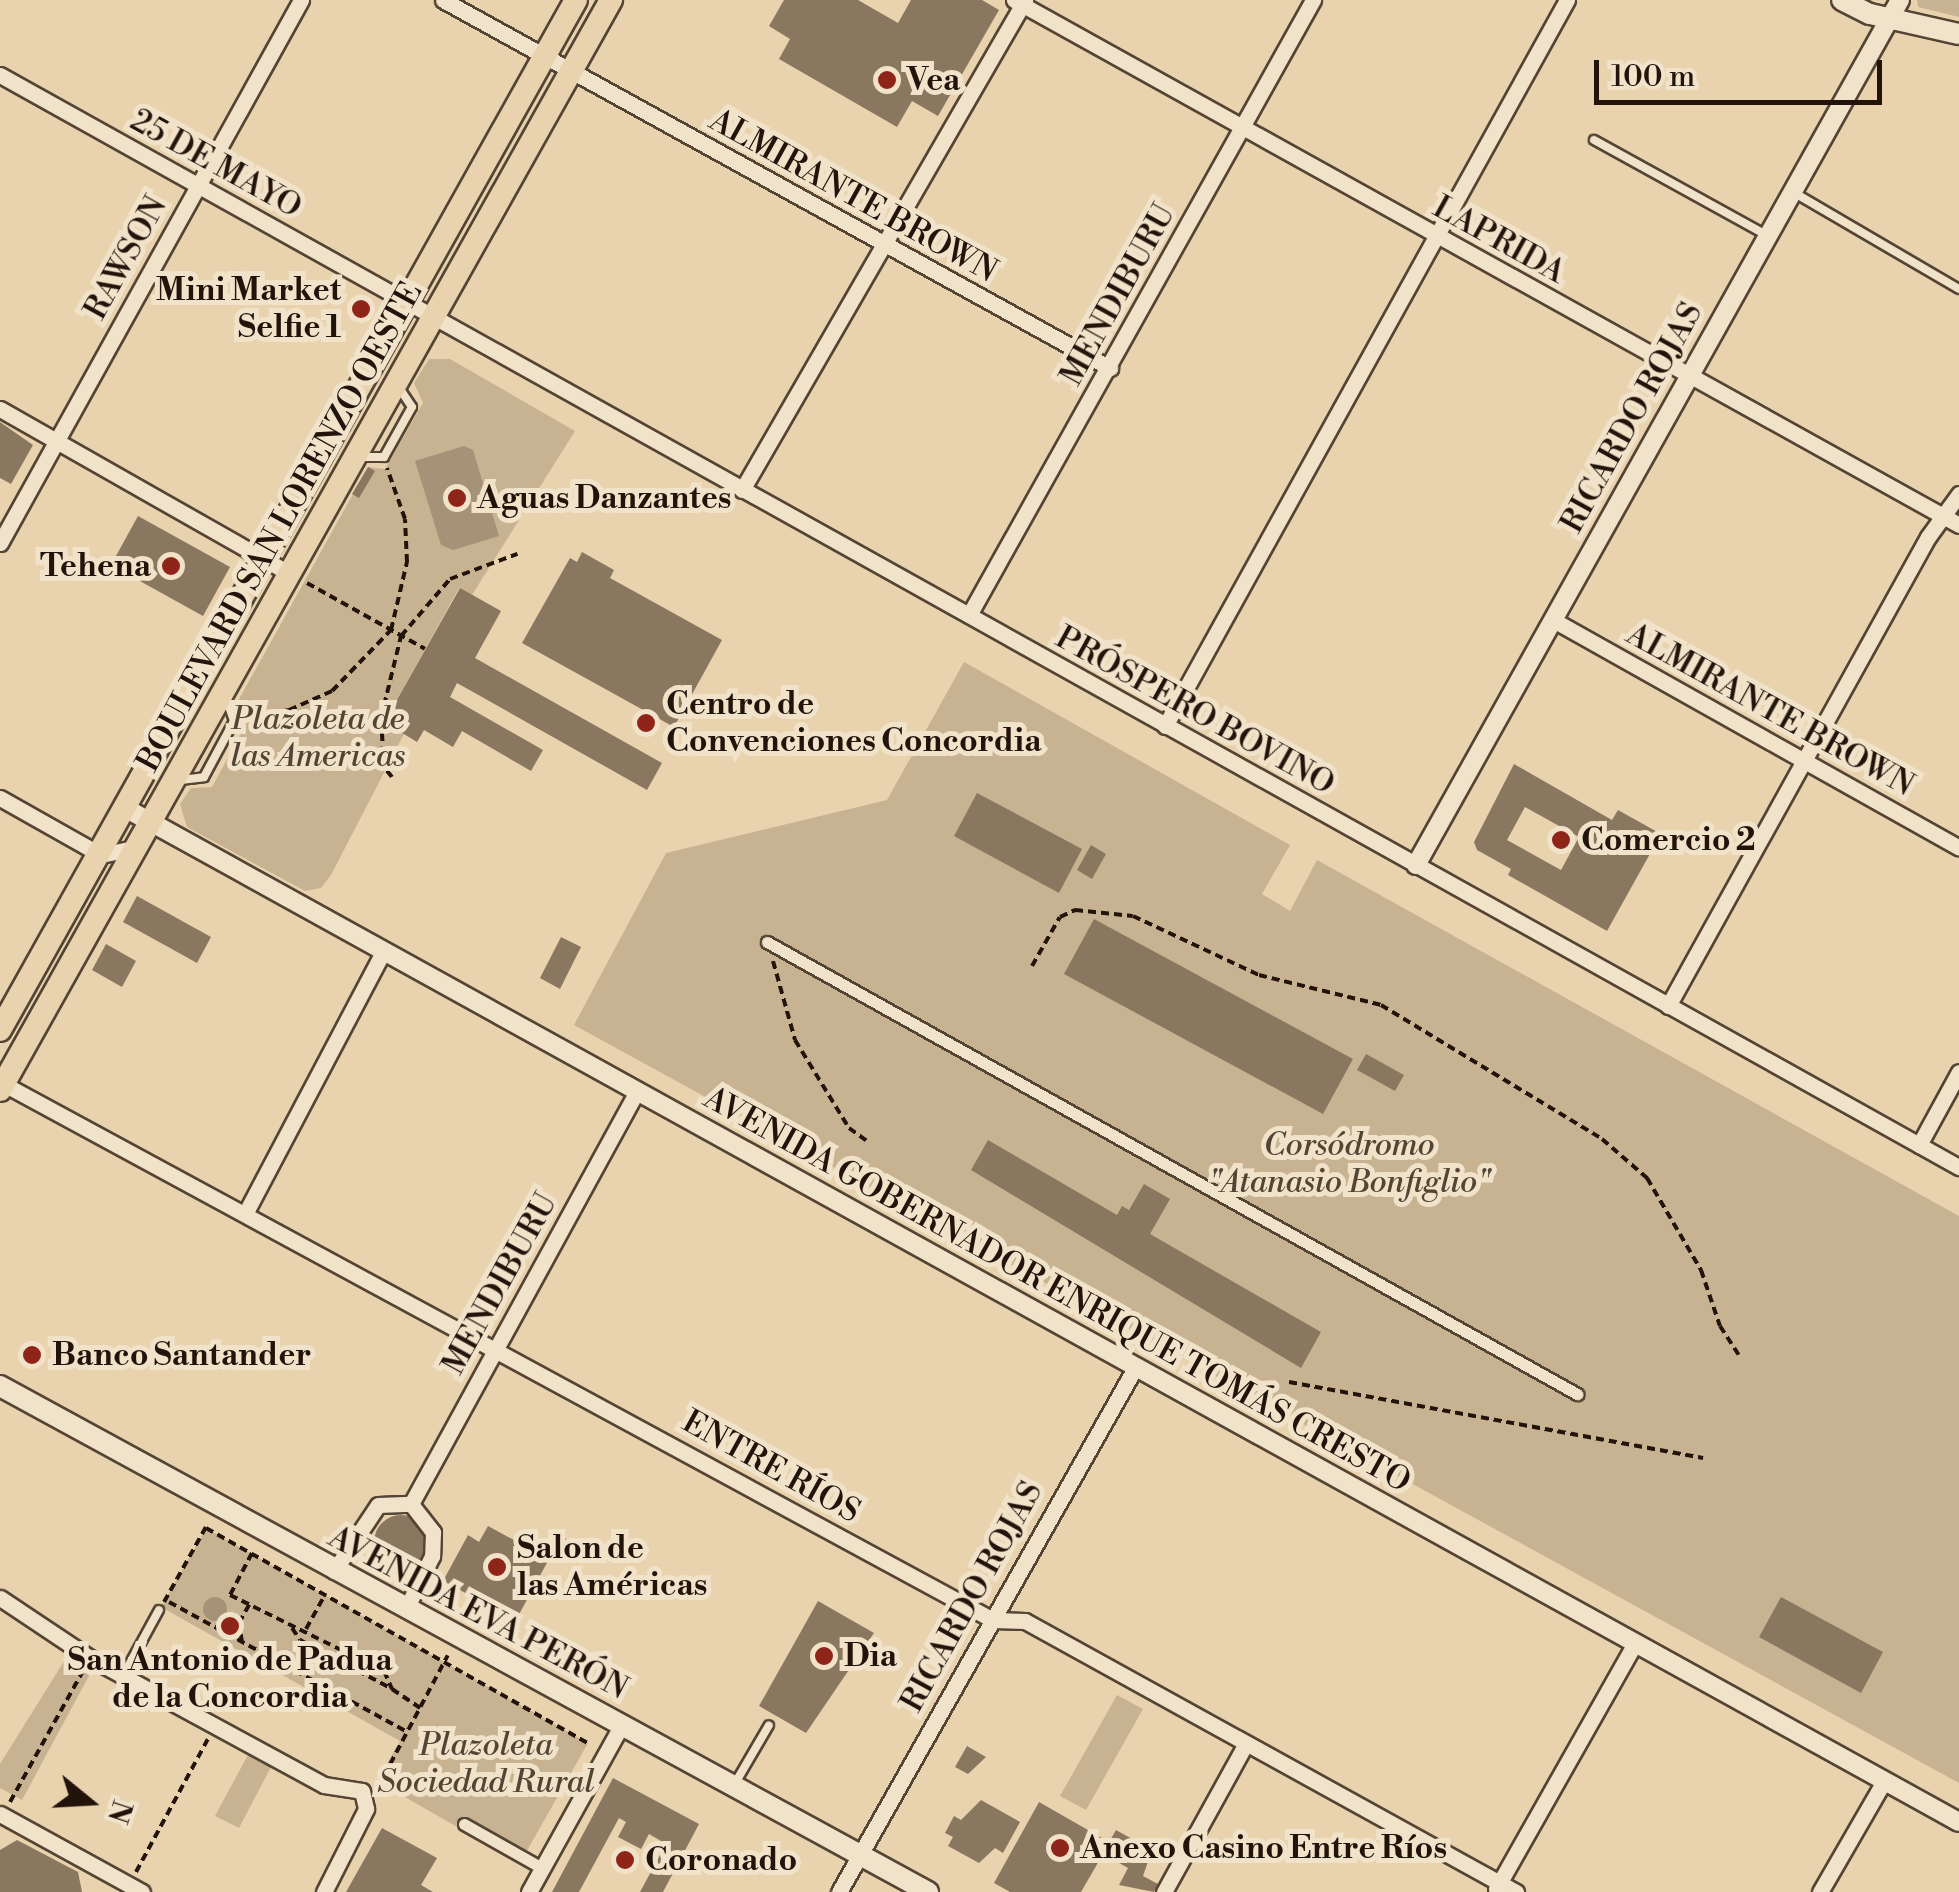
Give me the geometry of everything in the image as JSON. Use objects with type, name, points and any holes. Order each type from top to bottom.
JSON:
[{"type":"main road","name":"BOULEVARD SAN LORENZO OESTE","points":[[0,1030],[576,0]]},
{"type":"main road","name":"BOULEVARD SAN LORENZO OESTE","points":[[1,1086],[177,781],[611,0]]},
{"type":"main road","points":[[1842,0],[1895,9],[1959,34]]},
{"type":"main road","name":"AVENIDA EVA PERÓN","points":[[0,1386],[334,1570],[408,1605],[928,1892]]},
{"type":"street","name":"RAWSON","points":[[0,543],[301,0]]},
{"type":"street","points":[[443,0],[543,59]]},
{"type":"street","name":"MENDIBURU","points":[[970,615],[1313,0]]},
{"type":"street","points":[[1165,726],[1567,0]]},
{"type":"street","points":[[742,490],[1020,2]]},
{"type":"street","name":"LAPRIDA","points":[[1020,2],[1241,130],[1959,525]]},
{"type":"street","name":"RICARDO ROJAS","points":[[1416,865],[1895,9]]},
{"type":"street","name":"ALMIRANTE BROWN","points":[[543,59],[1110,368]]},
{"type":"street","name":"25 DE MAYO","points":[[0,75],[405,302]]},
{"type":"street","name":"PRÓSPERO BOVINO","points":[[405,302],[1959,1167]]},
{"type":"street","points":[[0,409],[291,574]]},
{"type":"street","points":[[1668,1006],[1802,760],[1959,494]]},
{"type":"street","name":"ALMIRANTE BROWN","points":[[1555,620],[1959,848]]},
{"type":"street","points":[[0,798],[101,855],[139,847]]},
{"type":"street","name":"AVENIDA GOBERNADOR ENRIQUE TOMÁS CRESTO","points":[[127,809],[1959,1822]]},
{"type":"street","points":[[767,942],[1577,1394]]},
{"type":"street","points":[[246,1212],[383,952]]},
{"type":"street","points":[[1919,1145],[1959,1072]]},
{"type":"street","name":"ENTRE RÍOS","points":[[1,1086],[246,1212],[993,1620],[1025,1621],[1497,1888],[1516,1892]]},
{"type":"street","name":"MENDIBURU","points":[[411,1504],[638,1092]]},
{"type":"street","name":"RICARDO ROJAS","points":[[840,1892],[1135,1368]]},
{"type":"street","points":[[334,1570],[378,1504],[411,1504],[434,1532],[432,1556],[408,1605]]},
{"type":"street","points":[[0,1598],[90,1658],[324,1784],[362,1791],[366,1809],[324,1892]]},
{"type":"street","points":[[1497,1888],[1634,1644]]},
{"type":"street","points":[[528,1892],[622,1724]]},
{"type":"street","points":[[1164,1892],[1245,1744]]},
{"type":"street","points":[[1820,1892],[1884,1781]]},
{"type":"street","points":[[1,1816],[136,1888]]},
{"type":"street","points":[[464,1824],[542,1868]]},
{"type":"lane","points":[[1594,140],[1768,236]]},
{"type":"lane","points":[[1794,192],[1959,289]]},
{"type":"lane","points":[[356,457],[384,457],[412,407],[397,384]]},
{"type":"lane","points":[[177,781],[204,777],[234,720],[225,695]]},
{"type":"lane","points":[[124,1676],[159,1610]]},
{"type":"lane","points":[[734,1785],[768,1725]]},
{"type":"path","points":[[234,720],[289,710],[332,691],[391,630],[406,562],[405,519],[384,457]]},
{"type":"path","points":[[392,777],[384,767],[381,718],[401,636],[450,579],[517,554]]},
{"type":"path","points":[[291,574],[425,650]]},
{"type":"path","points":[[1032,966],[1060,918],[1075,910],[1133,916],[1297,989],[1380,1005],[1602,1138],[1647,1178],[1701,1270],[1720,1326],[1740,1357]]},
{"type":"path","points":[[767,942],[795,1040],[849,1128],[868,1141]]},
{"type":"path","points":[[1289,1382],[1703,1458]]},
{"type":"path","points":[[159,1610],[218,1506]]},
{"type":"path","points":[[206,1528],[606,1753]]},
{"type":"path","points":[[252,1554],[230,1594],[292,1628],[306,1629],[384,1670],[392,1689]]},
{"type":"path","points":[[306,1629],[325,1595]]},
{"type":"path","points":[[165,1600],[407,1732]]},
{"type":"path","points":[[242,1642],[239,1623],[248,1605]]},
{"type":"path","points":[[292,1628],[300,1640],[420,1708]]},
{"type":"path","points":[[366,1809],[460,1634]]},
{"type":"path","points":[[1,1816],[90,1658]]},
{"type":"path","points":[[136,1888],[216,1726]]},
{"type":"green space","points":[[1917,0],[1959,0],[1959,17],[1918,7]]},
{"type":"green space","name":"Plazoleta de las Americas","points":[[429,359],[450,359],[575,431],[472,595],[459,588],[389,714],[404,734],[331,875],[321,888],[305,891],[187,827],[180,804],[191,788],[212,787],[245,726],[238,701],[368,467],[385,469],[423,403],[414,383]]},
{"type":"green space","name":"Corsódromo \"Atanasio Bonfiglio\"","points":[[964,662],[1290,845],[1262,894],[1290,911],[1317,860],[1959,1216],[1959,1783],[574,1025],[666,853],[887,800]]},
{"type":"green space","name":"Plazoleta Sociedad Rural","points":[[206,1528],[588,1743],[520,1863],[377,1781],[400,1741],[161,1607]]},
{"type":"green space","points":[[66,1658],[91,1672],[22,1800],[0,1788],[0,1764]]},
{"type":"green space","points":[[1117,1695],[1143,1709],[1086,1810],[1060,1796]]},
{"type":"green space","points":[[249,1753],[272,1765],[239,1828],[215,1816]]},
{"type":"shaded area","name":"Aguas Danzantes","points":[[464,446],[473,450],[499,536],[453,550],[441,545],[415,461]]},
{"type":"shaded area","points":[[215,1597],[224,1600],[224,1618],[215,1621],[206,1618],[203,1609],[206,1600]]},
{"type":"building","name":"Vea","points":[[784,0],[858,0],[898,23],[911,0],[982,0],[999,10],[938,116],[912,101],[897,127],[779,59],[790,39],[769,26]]},
{"type":"building","points":[[0,422],[33,445],[11,484],[0,478]]},
{"type":"building","points":[[368,467],[375,471],[359,498],[352,494]]},
{"type":"building","name":"Tehena","points":[[138,516],[230,567],[203,616],[111,565]]},
{"type":"building","points":[[582,552],[614,570],[610,578],[722,640],[674,727],[522,643],[570,558],[577,562]]},
{"type":"building","points":[[460,588],[501,611],[475,658],[662,763],[647,790],[457,683],[450,697],[543,750],[531,771],[462,731],[453,747],[424,730],[417,742],[394,728],[399,720],[389,714]]},
{"type":"building","name":"Comercio 2","points":[[1514,764],[1612,820],[1618,810],[1661,834],[1607,931],[1508,875],[1511,869],[1477,850],[1474,842]],"holes":[[[1525,807],[1579,837],[1561,870],[1507,840]]]},
{"type":"building","points":[[977,793],[1082,849],[1059,893],[954,836]]},
{"type":"building","points":[[1091,845],[1106,854],[1092,879],[1077,870]]},
{"type":"building","points":[[137,896],[211,937],[197,963],[123,922]]},
{"type":"building","points":[[1094,919],[1353,1059],[1323,1114],[1064,974]]},
{"type":"building","points":[[561,937],[581,947],[560,989],[540,978]]},
{"type":"building","points":[[106,944],[136,961],[122,987],[92,970]]},
{"type":"building","points":[[1366,1054],[1404,1075],[1395,1091],[1357,1070]]},
{"type":"building","points":[[988,1140],[1117,1215],[1122,1206],[1129,1210],[1144,1184],[1170,1199],[1150,1234],[1321,1332],[1301,1368],[971,1170]]},
{"type":"building","points":[[401,1515],[420,1523],[428,1542],[420,1561],[401,1569],[382,1561],[374,1542],[382,1523]]},
{"type":"building","name":"Salon de las Américas","points":[[488,1526],[549,1559],[516,1620],[443,1581],[468,1535],[479,1542]]},
{"type":"building","points":[[561,1536],[576,1545],[571,1555],[555,1546]]},
{"type":"building","points":[[1781,1597],[1883,1652],[1861,1693],[1759,1637]]},
{"type":"building","name":"Dia","points":[[818,1601],[874,1633],[806,1733],[759,1706]]},
{"type":"building","points":[[967,1746],[986,1757],[968,1774],[955,1767]]},
{"type":"building","points":[[613,1778],[699,1824],[663,1892],[640,1892],[666,1844],[649,1834],[641,1849],[618,1837],[626,1822],[619,1818],[579,1892],[552,1892]]},
{"type":"building","points":[[981,1800],[1020,1822],[1003,1853],[995,1848],[979,1863],[948,1846],[953,1837],[945,1833],[954,1816],[961,1820]]},
{"type":"building","name":"Anexo Casino Entre Ríos","points":[[1039,1802],[1109,1842],[1116,1830],[1152,1850],[1143,1876],[1158,1884],[1154,1892],[1119,1885],[1128,1868],[1103,1854],[1081,1892],[1010,1892],[994,1883]]},
{"type":"building","points":[[382,1828],[437,1858],[421,1885],[433,1892],[346,1892]]},
{"type":"building","points":[[17,1840],[78,1872],[82,1892],[0,1892],[0,1850]]},
{"type":"place","name":"Vea","points":[[887,80]]},
{"type":"place","name":"Mini Market Selfie 1","points":[[361,309]]},
{"type":"place","name":"Aguas Danzantes","points":[[457,498]]},
{"type":"place","name":"Tehena","points":[[171,566]]},
{"type":"place","name":"Centro de Convenciones Concordia","points":[[646,723]]},
{"type":"place","name":"Comercio 2","points":[[1561,840]]},
{"type":"place","name":"Banco Santander","points":[[32,1355]]},
{"type":"place","name":"Salon de las Américas","points":[[497,1567]]},
{"type":"place","name":"San Antonio de Padua de la Concordia","points":[[230,1626]]},
{"type":"place","name":"Dia","points":[[824,1656]]},
{"type":"place","name":"Anexo Casino Entre Ríos","points":[[1060,1848]]},
{"type":"place","name":"Coronado","points":[[625,1860]]}]
